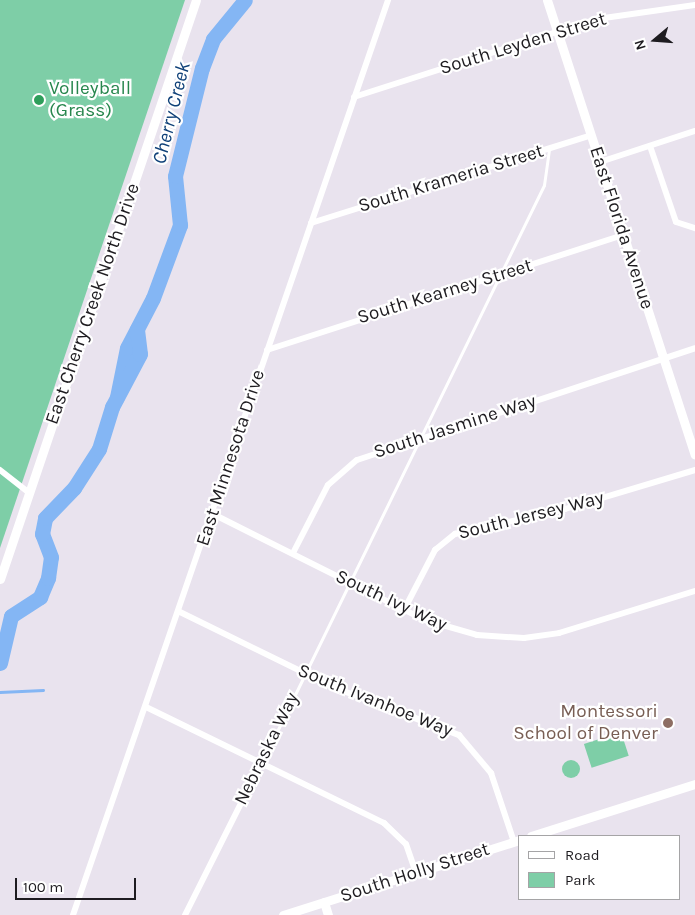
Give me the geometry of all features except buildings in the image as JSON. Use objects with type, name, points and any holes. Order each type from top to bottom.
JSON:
[{"type":"street","name":"East Cherry Creek North Drive","points":[[0,579],[196,0]]},
{"type":"street","name":"East Minnesota Drive","points":[[73,915],[180,612],[267,350],[388,0]]},
{"type":"street","name":"East Florida Avenue","points":[[547,0],[695,455]]},
{"type":"street","name":"South Leyden Street","points":[[354,97],[609,16],[695,5]]},
{"type":"street","points":[[600,162],[695,131]]},
{"type":"street","name":"South Krameria Street","points":[[311,223],[549,149],[591,134]]},
{"type":"street","points":[[650,146],[676,222],[695,228]]},
{"type":"street","name":"South Kearney Street","points":[[267,350],[624,235]]},
{"type":"street","name":"South Jasmine Way","points":[[293,553],[322,495],[342,470],[371,454],[695,348]]},
{"type":"street","points":[[0,470],[29,493]]},
{"type":"street","name":"South Jersey Way","points":[[404,610],[435,550],[455,534],[572,507],[695,470]]},
{"type":"street","name":"South Ivy Way","points":[[213,514],[404,610],[465,633],[530,637],[581,628],[695,591]]},
{"type":"street","name":"South Ivanhoe Way","points":[[180,612],[303,673],[439,724],[466,740],[494,778],[517,841]]},
{"type":"street","points":[[146,707],[393,829],[406,844],[416,873]]},
{"type":"street","name":"Nebraska Way","points":[[185,915],[261,763]]},
{"type":"street","points":[[534,835],[695,784]]},
{"type":"street","name":"South Holly Street","points":[[283,915],[517,841]]},
{"type":"street","points":[[324,902],[328,915]]},
{"type":"lane","name":"Nebraska Way","points":[[261,763],[303,673],[421,437],[497,276],[544,185],[549,149]]},
{"type":"green space","points":[[0,0],[185,0],[0,548]]},
{"type":"green space","points":[[621,732],[629,756],[592,768],[584,744]]},
{"type":"green space","points":[[571,760],[577,763],[580,769],[577,775],[571,778],[565,775],[562,769],[565,763]]},
{"type":"waterway","name":"Cherry Creek","points":[[117,397],[127,348],[153,298],[180,225],[175,176],[202,68],[213,39],[245,0]]},
{"type":"waterway","name":"Cherry Creek","points":[[0,663],[11,616],[40,597],[48,578],[51,557],[42,534],[45,518],[74,488],[99,449],[112,407],[140,354],[137,329]]},
{"type":"waterway","points":[[0,692],[43,690]]},
{"type":"place","name":"Volleyball (Grass)","points":[[39,100]]},
{"type":"place","name":"Montessori School of Denver","points":[[668,723]]}]
